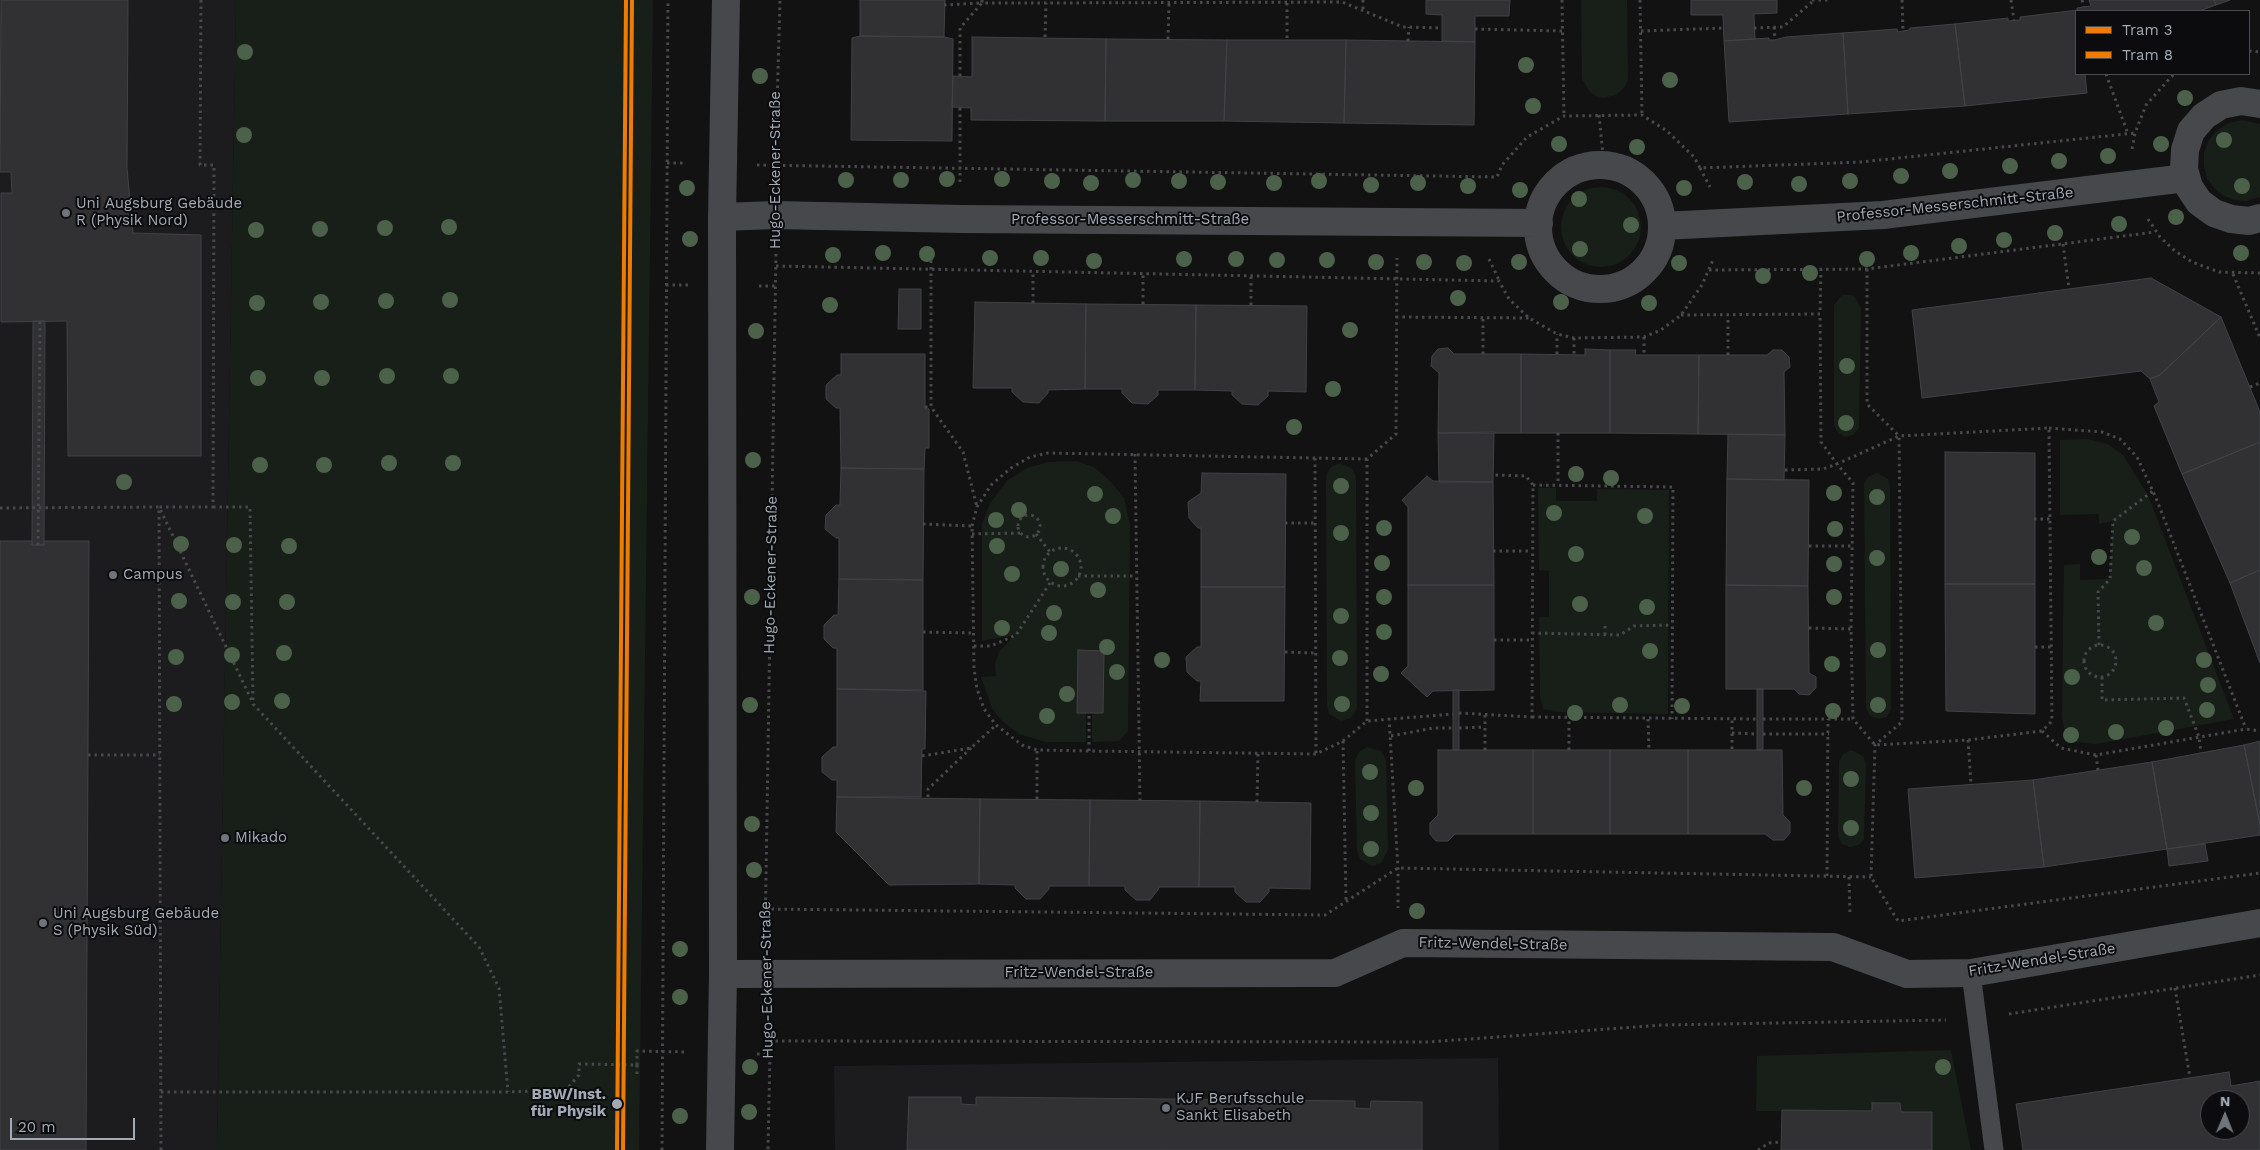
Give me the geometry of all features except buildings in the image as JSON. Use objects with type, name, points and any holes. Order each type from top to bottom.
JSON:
[{"type":"street","points":[[720,1150],[723,974],[722,217],[726,0]]},
{"type":"street","points":[[2260,104],[2241,102],[2222,105],[2204,116],[2191,131],[2184,150],[2186,178],[2189,187],[2199,202],[2214,213],[2231,220],[2249,221],[2260,218]]},
{"type":"street","points":[[1604,165],[1619,168],[1633,174],[1645,184],[1654,196],[1660,211],[1662,226],[1657,251],[1642,272],[1620,285],[1592,288],[1564,277],[1552,266],[1544,253],[1539,238],[1539,223],[1542,207],[1549,192],[1559,180],[1573,171],[1588,166],[1604,165]]},
{"type":"street","name":"Professor-Messerschmitt-Straße","points":[[1662,226],[1883,216],[2186,178]]},
{"type":"street","name":"Professor-Messerschmitt-Straße","points":[[722,217],[775,215],[961,219],[1539,223]]},
{"type":"street","name":"Fritz-Wendel-Straße","points":[[723,974],[1334,973],[1403,943],[1833,946],[1907,974],[1971,973],[2260,923]]},
{"type":"lane","points":[[1971,973],[1994,1150]]},
{"type":"path","points":[[201,0],[200,164],[214,165],[213,508]]},
{"type":"path","points":[[662,1150],[668,0]]},
{"type":"path","name":"Hugo-Eckener-Straße","points":[[768,1150],[769,1040],[765,974],[765,909],[776,266],[775,165],[780,0]]},
{"type":"path","points":[[1363,0],[1363,10]]},
{"type":"path","points":[[1562,0],[1564,116]]},
{"type":"path","points":[[1640,0],[1642,115]]},
{"type":"path","points":[[1754,28],[1783,27],[1812,1],[1830,0]]},
{"type":"path","points":[[1902,0],[1904,31]]},
{"type":"path","points":[[2011,0],[2014,20]]},
{"type":"path","points":[[2082,0],[2084,7]]},
{"type":"path","points":[[960,76],[960,28],[982,2]]},
{"type":"path","points":[[944,5],[982,2],[1046,4],[1080,2],[1169,4],[1342,2],[1403,27],[1442,28]]},
{"type":"path","points":[[1287,3],[1287,40]]},
{"type":"path","points":[[1045,38],[1046,4]]},
{"type":"path","points":[[1168,39],[1169,4]]},
{"type":"path","points":[[1408,27],[1408,41]]},
{"type":"path","points":[[1774,27],[1775,40]]},
{"type":"path","points":[[1641,31],[1724,28]]},
{"type":"path","points":[[1475,29],[1562,31]]},
{"type":"path","points":[[2106,75],[2128,134]]},
{"type":"path","points":[[960,108],[961,219]]},
{"type":"path","points":[[775,165],[1497,178],[1502,165],[1527,137],[1564,116],[1599,115],[1642,115],[1667,131],[1694,156],[1700,168],[1861,162],[2135,133]]},
{"type":"path","points":[[1599,115],[1604,165]]},
{"type":"path","points":[[1709,270],[1867,269],[2155,232]]},
{"type":"path","points":[[2063,244],[2069,289]]},
{"type":"path","points":[[776,266],[1499,281],[1509,299],[1530,318],[1557,334],[1574,338],[1644,337],[1661,330],[1681,316],[1702,285],[1714,257]]},
{"type":"path","points":[[931,269],[931,407],[963,452],[977,507]]},
{"type":"path","points":[[1821,269],[1821,442],[1853,483],[1851,629],[1853,719],[1875,745],[1871,877],[1898,921],[2260,873]]},
{"type":"path","points":[[1867,269],[1867,404],[1899,436],[1902,722],[1875,745]]},
{"type":"path","points":[[1033,272],[1033,304]]},
{"type":"path","points":[[1143,274],[1143,304]]},
{"type":"path","points":[[2233,274],[2260,338]]},
{"type":"path","points":[[1251,277],[1251,305]]},
{"type":"path","points":[[1397,280],[1396,434],[1367,459],[1048,452],[1030,457],[1010,468],[991,485],[977,507],[972,526],[974,669],[977,689],[984,708],[996,725],[1022,745],[1037,750],[1316,754],[1343,740],[1367,721],[1453,714]]},
{"type":"path","points":[[1681,316],[1820,314]]},
{"type":"path","points":[[1728,316],[1728,355]]},
{"type":"path","points":[[1396,318],[1530,318]]},
{"type":"path","points":[[1483,319],[1483,354]]},
{"type":"path","points":[[38,545],[40,321]]},
{"type":"path","points":[[1557,334],[1557,354]]},
{"type":"path","points":[[1644,337],[1644,355]]},
{"type":"path","points":[[1574,338],[1574,355]]},
{"type":"path","points":[[2250,387],[2260,383]]},
{"type":"path","points":[[925,407],[931,407]]},
{"type":"path","points":[[1875,745],[1968,740],[2042,731],[2052,721],[2050,428]]},
{"type":"path","points":[[1784,470],[1822,470],[1899,436],[2050,428],[2102,432],[2120,438],[2137,457],[2153,491],[2246,728]]},
{"type":"path","points":[[1558,433],[1558,485]]},
{"type":"path","points":[[1135,454],[1140,800]]},
{"type":"path","points":[[1315,458],[1316,754]]},
{"type":"path","points":[[1367,459],[1367,721]]},
{"type":"path","points":[[1494,475],[1526,476],[1533,485],[1532,717]]},
{"type":"path","points":[[1533,485],[1674,487],[1672,719]]},
{"type":"path","points":[[2098,645],[2098,592],[2110,580],[2113,521],[2153,491]]},
{"type":"path","points":[[159,507],[253,704],[479,947],[499,988],[508,1092]]},
{"type":"path","points":[[159,507],[161,1150]]},
{"type":"path","points":[[0,508],[250,507],[253,704]]},
{"type":"path","points":[[972,534],[1020,533],[1026,537],[1036,534],[1040,528],[1039,521],[1031,515],[1020,518],[1018,525],[1020,533]]},
{"type":"path","points":[[2034,519],[2050,519]]},
{"type":"path","points":[[1285,523],[1316,523]]},
{"type":"path","points":[[923,524],[972,526]]},
{"type":"path","points":[[1036,534],[1050,552]]},
{"type":"path","points":[[1809,546],[1852,546]]},
{"type":"path","points":[[1062,549],[1074,553],[1080,564],[1078,576],[1069,585],[1063,586],[1050,582],[1044,573],[1043,567],[1050,552],[1062,549]]},
{"type":"path","points":[[1494,551],[1532,551]]},
{"type":"path","points":[[1078,576],[1136,576]]},
{"type":"path","points":[[974,646],[991,646],[1016,635],[1050,582]]},
{"type":"path","points":[[1605,625],[1605,635]]},
{"type":"path","points":[[1532,633],[1620,635],[1634,626],[1672,625]]},
{"type":"path","points":[[1809,628],[1851,629]]},
{"type":"path","points":[[923,632],[973,633]]},
{"type":"path","points":[[1494,640],[1532,640]]},
{"type":"path","points":[[2098,645],[2113,651],[2116,662],[2112,673],[2102,677],[2091,675],[2084,667],[2083,662],[2086,652],[2098,645]]},
{"type":"path","points":[[2035,647],[2051,647]]},
{"type":"path","points":[[1284,652],[1316,652]]},
{"type":"path","points":[[2102,677],[2102,700],[2184,698],[2199,737],[2201,753]]},
{"type":"path","points":[[1089,713],[1089,751]]},
{"type":"path","points":[[1459,713],[1569,719],[1757,719]]},
{"type":"path","points":[[1485,750],[1486,715]]},
{"type":"path","points":[[1389,718],[1398,868]]},
{"type":"path","points":[[1569,719],[1569,750]]},
{"type":"path","points":[[1763,719],[1853,719]]},
{"type":"path","points":[[1827,876],[1828,719]]},
{"type":"path","points":[[1648,720],[1649,750]]},
{"type":"path","points":[[1732,720],[1732,749]]},
{"type":"path","points":[[928,797],[928,789],[996,725]]},
{"type":"path","points":[[1459,728],[1485,727]]},
{"type":"path","points":[[1391,736],[1433,728],[1453,728]]},
{"type":"path","points":[[2042,731],[2061,748],[2096,755],[2246,728],[2260,731]]},
{"type":"path","points":[[1732,734],[1757,734]]},
{"type":"path","points":[[1763,734],[1829,734]]},
{"type":"path","points":[[1343,740],[1346,901]]},
{"type":"path","points":[[1968,740],[1971,784]]},
{"type":"path","points":[[922,756],[971,748]]},
{"type":"path","points":[[1037,750],[1037,799]]},
{"type":"path","points":[[1257,802],[1258,753]]},
{"type":"path","points":[[88,755],[160,755]]},
{"type":"path","points":[[2096,755],[2098,770]]},
{"type":"path","points":[[765,909],[1325,915],[1398,868],[1871,877]]},
{"type":"path","points":[[769,1040],[1428,1042],[1663,1025],[1977,1019],[2260,974]]},
{"type":"path","points":[[2175,988],[2190,1078]]},
{"type":"path","points":[[638,1077],[638,1051],[663,1051]]},
{"type":"path","points":[[161,1092],[508,1092],[566,1090],[579,1076],[579,1064],[637,1065]]},
{"type":"path","points":[[1758,1150],[1769,1143],[1781,1142]]},
{"type":"shaded area","name":"Campus","points":[[0,0],[236,0],[217,1150],[0,1150]]},
{"type":"shaded area","points":[[236,0],[653,0],[639,1150],[217,1150]]},
{"type":"shaded area","points":[[1581,0],[1627,0],[1628,80],[1625,87],[1616,95],[1603,98],[1596,96],[1590,92],[1582,79]]},
{"type":"shaded area","points":[[2242,120],[2260,124],[2260,197],[2247,201],[2235,200],[2224,196],[2214,188],[2207,178],[2204,166],[2204,153],[2209,140],[2217,130],[2229,123]]},
{"type":"shaded area","points":[[1601,187],[1616,190],[1629,199],[1638,212],[1641,227],[1638,242],[1629,255],[1616,264],[1601,267],[1586,264],[1573,255],[1564,242],[1561,227],[1564,212],[1573,199],[1586,190]]},
{"type":"shaded area","points":[[1842,295],[1855,297],[1861,308],[1859,428],[1853,435],[1845,437],[1838,433],[1834,425],[1834,305]]},
{"type":"shaded area","points":[[2088,439],[2108,444],[2123,455],[2148,495],[2234,719],[2096,744],[2076,742],[2065,732],[2062,717],[2064,565],[2080,564],[2080,580],[2110,579],[2113,521],[2099,524],[2099,514],[2060,515],[2060,440]]},
{"type":"shaded area","points":[[1076,461],[1094,467],[1111,482],[1124,498],[1130,525],[1128,731],[1119,741],[1092,742],[1092,713],[1103,713],[1104,651],[1078,651],[1077,713],[1086,713],[1086,742],[1046,742],[1019,734],[1001,720],[992,708],[981,677],[996,676],[995,664],[999,652],[1015,635],[982,641],[982,524],[990,503],[1008,480],[1027,468],[1049,462]]},
{"type":"shaded area","points":[[1339,463],[1352,468],[1356,477],[1357,705],[1351,718],[1341,721],[1329,714],[1327,705],[1326,476],[1330,468]]},
{"type":"shaded area","points":[[1877,473],[1888,479],[1890,487],[1891,710],[1886,717],[1878,719],[1870,716],[1866,708],[1864,484],[1868,477]]},
{"type":"shaded area","points":[[1538,488],[1556,488],[1556,501],[1597,501],[1597,489],[1669,490],[1668,714],[1558,712],[1543,709],[1540,695],[1539,617],[1549,617],[1549,571],[1539,570]]},
{"type":"shaded area","points":[[1368,747],[1381,751],[1386,760],[1388,850],[1381,863],[1372,866],[1360,859],[1357,850],[1355,760],[1360,751]]},
{"type":"shaded area","points":[[1851,750],[1863,756],[1866,764],[1864,839],[1859,845],[1850,847],[1842,844],[1838,836],[1839,761],[1844,753]]},
{"type":"shaded area","points":[[1951,1050],[1971,1150],[1932,1150],[1932,1112],[1901,1112],[1900,1103],[1872,1103],[1872,1111],[1756,1111],[1757,1056]]},
{"type":"shaded area","name":"KJF Berufsschule Sankt Elisabeth","points":[[1498,1058],[1499,1150],[835,1150],[834,1066]]},
{"type":"tram line","name":"3","points":[[617,1150],[626,0]]},
{"type":"tram line","name":"8","points":[[623,1150],[632,0]]},
{"type":"place","name":"Uni Augsburg Gebäude R (Physik Nord)","points":[[66,213]]},
{"type":"place","name":"Campus","points":[[113,575]]},
{"type":"place","name":"Mikado","points":[[225,838]]},
{"type":"place","name":"Uni Augsburg Gebäude S (Physik Süd)","points":[[43,923]]},
{"type":"place","name":"BBW/Inst. für Physik","points":[[617,1104]]},
{"type":"place","name":"KJF Berufsschule Sankt Elisabeth","points":[[1166,1108]]}]
